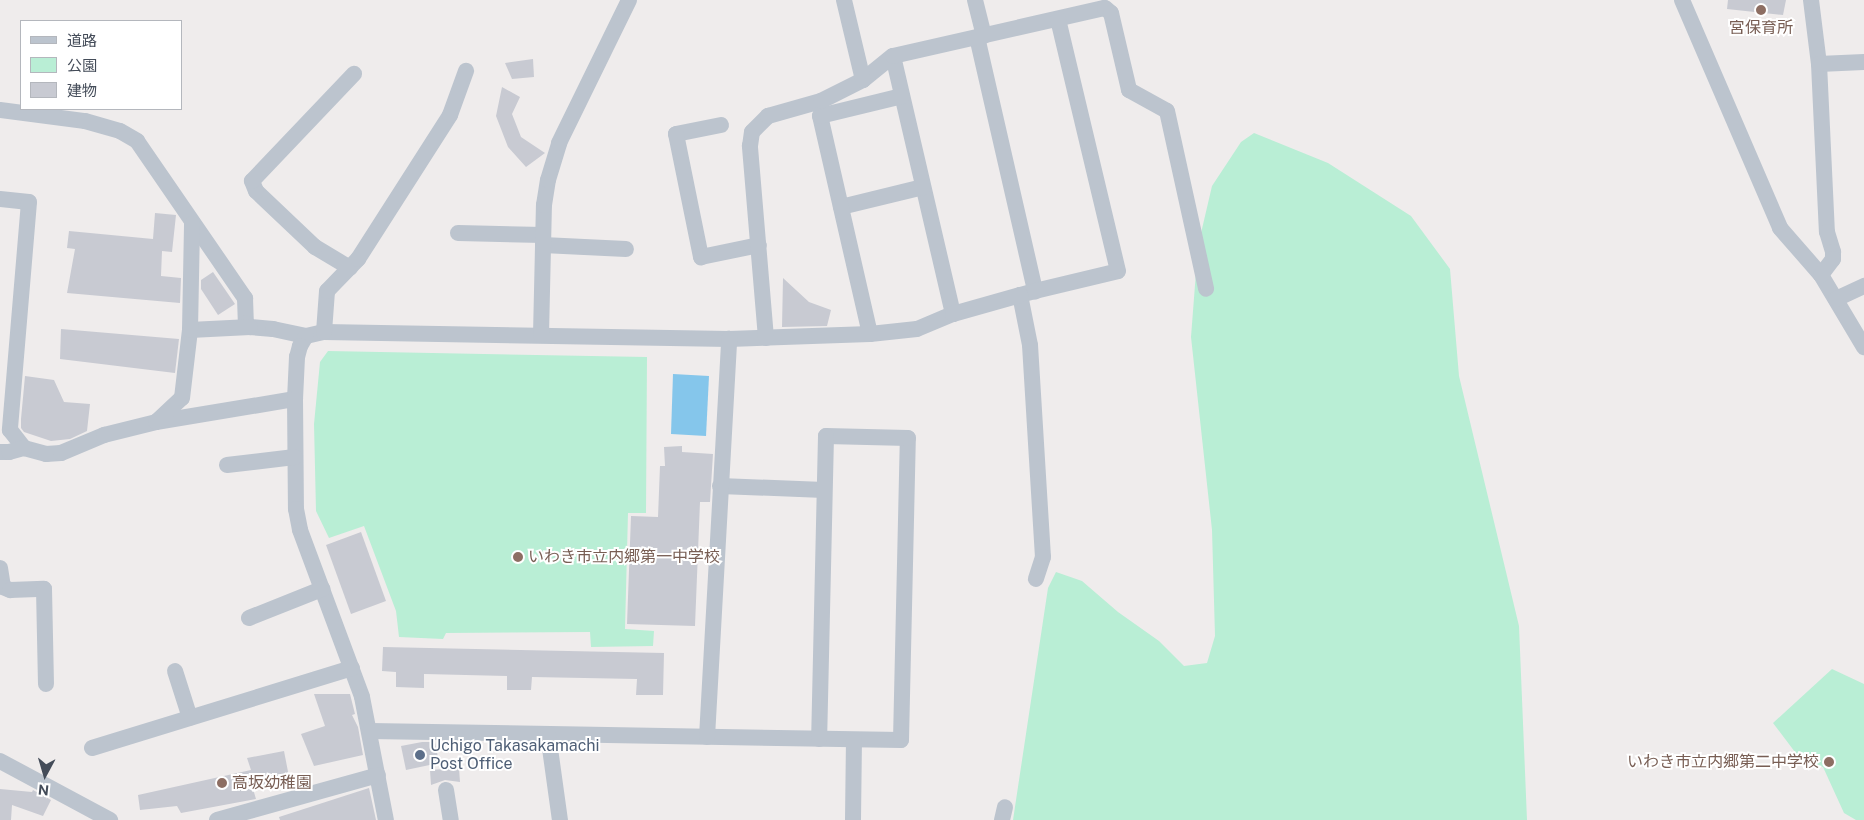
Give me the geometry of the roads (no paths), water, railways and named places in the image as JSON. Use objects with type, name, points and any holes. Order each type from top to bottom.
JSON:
[{"type":"street","points":[[541,335],[543,240],[548,180],[559,143],[629,0]]},
{"type":"street","points":[[844,0],[863,80]]},
{"type":"street","points":[[975,0],[1027,293],[1043,557],[1036,579]]},
{"type":"street","points":[[1682,0],[1780,228],[1821,275],[1864,347]]},
{"type":"street","points":[[1810,0],[1819,64],[1828,232],[1833,259],[1821,275]]},
{"type":"street","points":[[766,338],[750,146],[752,132],[768,116],[821,101],[863,80],[893,56],[1058,19],[1092,5],[1105,8],[1111,13],[1129,90],[1167,111],[1206,289]]},
{"type":"street","points":[[190,330],[273,328],[306,336],[324,332],[729,339],[870,334],[917,329],[953,314],[1027,293],[1118,271],[1058,19]]},
{"type":"street","points":[[893,56],[953,314]]},
{"type":"street","points":[[1819,64],[1864,62]]},
{"type":"street","points":[[324,332],[327,291],[358,259],[450,115],[466,72]]},
{"type":"street","points":[[350,268],[315,247],[256,191],[252,181],[354,74]]},
{"type":"street","points":[[870,334],[820,116],[902,96]]},
{"type":"street","points":[[0,110],[85,121],[120,131],[137,140],[192,224],[245,298],[246,323],[250,328]]},
{"type":"street","points":[[721,125],[676,134],[701,257],[759,245]]},
{"type":"street","points":[[841,207],[923,187]]},
{"type":"street","points":[[0,199],[29,202],[5,429],[24,448],[46,454],[61,453],[104,435],[156,422],[295,399]]},
{"type":"street","points":[[156,422],[182,398],[190,330],[192,224]]},
{"type":"street","points":[[458,233],[626,248]]},
{"type":"street","points":[[1836,299],[1864,286]]},
{"type":"street","points":[[306,336],[300,346],[297,357],[295,399],[296,508],[300,530],[352,668],[370,731],[386,820]]},
{"type":"street","points":[[706,737],[729,339]]},
{"type":"street","points":[[370,731],[854,740],[901,740],[908,438],[826,436],[818,739]]},
{"type":"street","points":[[0,452],[24,448]]},
{"type":"street","points":[[227,465],[296,457]]},
{"type":"street","points":[[720,486],[824,490]]},
{"type":"street","points":[[0,568],[3,587],[10,590],[44,589],[46,684]]},
{"type":"street","points":[[249,618],[322,589]]},
{"type":"street","points":[[92,748],[352,668]]},
{"type":"street","points":[[175,671],[190,718]]},
{"type":"street","points":[[548,734],[560,820]]},
{"type":"street","points":[[853,820],[854,740]]},
{"type":"street","points":[[0,761],[110,820]]},
{"type":"street","points":[[217,820],[378,775]]},
{"type":"street","points":[[446,790],[451,820]]},
{"type":"water","points":[[673,374],[709,376],[706,436],[671,434]]},
{"type":"place","name":"宮保育所","points":[[1761,10]]},
{"type":"place","name":"いわき市立内郷第一中学校","points":[[518,557]]},
{"type":"place","name":"Uchigo Takasakamachi Post Office","points":[[420,755]]},
{"type":"place","name":"いわき市立内郷第二中学校","points":[[1829,762]]},
{"type":"place","name":"高坂幼稚園","points":[[222,783]]}]
